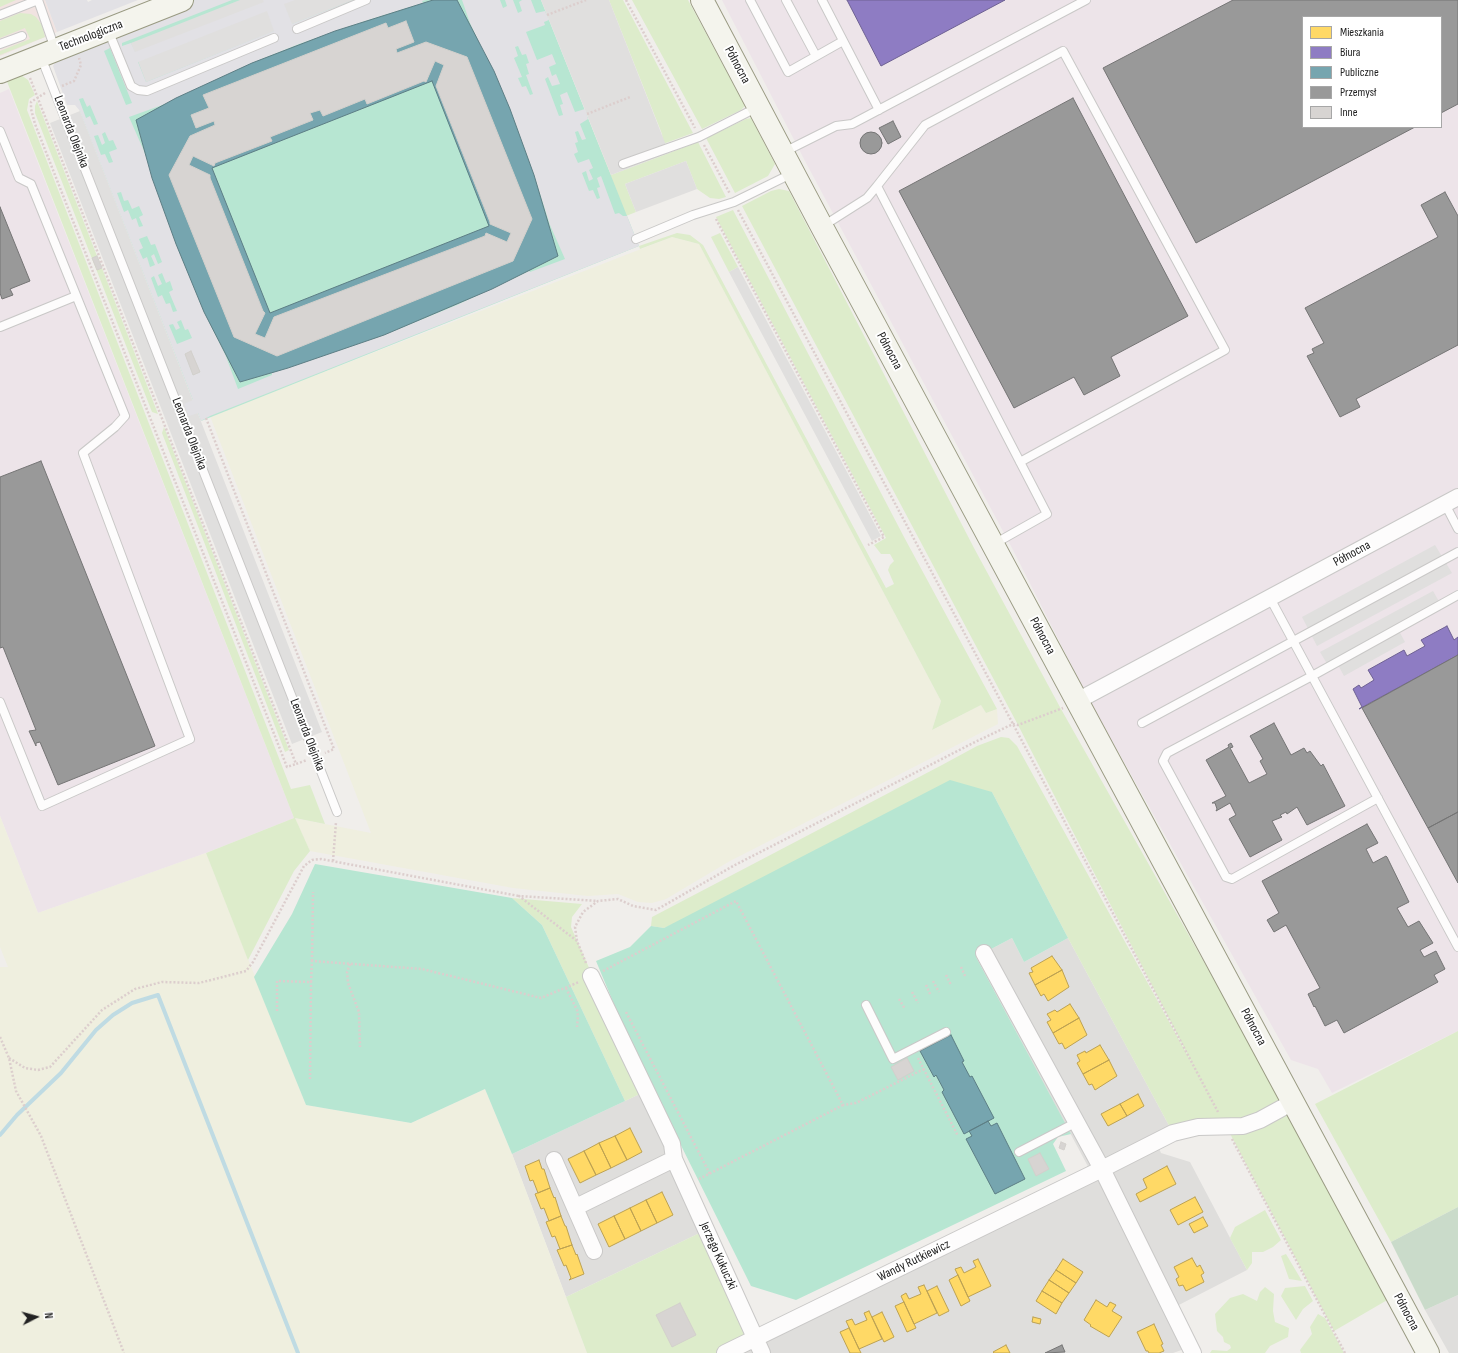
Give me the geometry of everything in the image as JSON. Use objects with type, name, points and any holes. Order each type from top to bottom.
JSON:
[{"type":"street","name":"Technologiczna","points":[[0,72],[182,0]]},
{"type":"street","name":"Północna","points":[[702,0],[822,227],[1428,1353]]},
{"type":"street","name":"Północna","points":[[1077,701],[1451,500]]},
{"type":"street","points":[[984,953],[1102,1169],[1193,1353]]},
{"type":"street","name":"Jerzego Kukuczki","points":[[598,973],[672,1144],[674,1158],[762,1353]]},
{"type":"street","name":"Wandy Rutkiewicz","points":[[725,1353],[1102,1169],[1172,1133],[1198,1127],[1237,1127],[1252,1123],[1293,1102]]},
{"type":"street","points":[[576,1207],[674,1158]]},
{"type":"street","points":[[554,1160],[576,1207],[594,1251]]},
{"type":"lane","points":[[0,15],[38,0]]},
{"type":"lane","name":"Leonarda Olejnika","points":[[38,0],[48,53],[337,812]]},
{"type":"lane","points":[[297,29],[366,0]]},
{"type":"lane","points":[[750,0],[788,72],[843,41]]},
{"type":"lane","points":[[786,0],[816,56]]},
{"type":"lane","points":[[822,0],[879,110]]},
{"type":"lane","points":[[783,152],[836,126],[852,124],[1086,0]]},
{"type":"lane","points":[[108,30],[131,86],[138,90],[147,90],[274,38]]},
{"type":"lane","points":[[0,44],[22,36]]},
{"type":"lane","points":[[822,227],[868,198],[925,125],[1063,51],[1224,350],[1020,462]]},
{"type":"lane","points":[[623,164],[699,136],[759,106]]},
{"type":"lane","points":[[0,131],[19,178],[31,184],[124,416],[115,427],[83,453],[190,739],[42,806],[0,702]]},
{"type":"lane","points":[[636,239],[711,209],[734,202],[794,173]]},
{"type":"lane","points":[[877,186],[1047,514],[993,544]]},
{"type":"lane","points":[[0,326],[76,296]]},
{"type":"lane","points":[[1451,500],[1458,529]]},
{"type":"lane","points":[[1142,723],[1458,552]]},
{"type":"lane","points":[[1378,798],[1232,879],[1226,877],[1163,761],[1167,753],[1312,676],[1458,595]]},
{"type":"lane","points":[[1270,598],[1458,947]]},
{"type":"lane","points":[[866,1005],[893,1059],[946,1032]]},
{"type":"lane","points":[[1019,1152],[1076,1122]]},
{"type":"path","points":[[547,15],[586,0]]},
{"type":"path","points":[[626,0],[1013,724],[1346,1353]]},
{"type":"path","points":[[60,87],[74,81],[81,65],[77,53]]},
{"type":"path","points":[[47,91],[32,102],[31,109],[35,124],[288,767],[296,764]]},
{"type":"path","points":[[586,114],[630,97]]},
{"type":"path","points":[[711,209],[884,537],[868,545]]},
{"type":"path","points":[[10,1058],[25,1068],[38,1070],[50,1067],[102,1010],[135,989],[162,982],[199,983],[246,971],[253,962],[304,866],[312,860],[333,861],[519,896],[598,901],[618,899],[633,906],[656,910],[735,865],[1013,724],[1018,724],[1061,709],[1077,701]]},
{"type":"path","points":[[333,861],[337,812]]},
{"type":"path","points":[[310,1079],[313,892]]},
{"type":"path","points":[[519,896],[577,941],[598,973],[608,977]]},
{"type":"path","points":[[577,941],[575,927],[578,918],[583,912],[598,901]]},
{"type":"path","points":[[312,961],[422,969],[542,998],[598,973],[736,901],[843,1105]]},
{"type":"path","points":[[350,964],[347,972],[348,983],[361,1021],[360,1047]]},
{"type":"path","points":[[961,967],[966,978]]},
{"type":"path","points":[[946,975],[951,985]]},
{"type":"path","points":[[277,1011],[277,981],[311,982]]},
{"type":"path","points":[[933,981],[939,992]]},
{"type":"path","points":[[926,985],[931,996]]},
{"type":"path","points":[[566,988],[577,1010],[577,1027]]},
{"type":"path","points":[[912,992],[918,1003]]},
{"type":"path","points":[[899,999],[905,1010]]},
{"type":"path","points":[[623,1005],[710,1174]]},
{"type":"path","points":[[0,1037],[10,1058],[16,1091],[41,1136],[124,1353]]},
{"type":"path","points":[[913,1049],[958,1136]]},
{"type":"path","points":[[687,1187],[843,1105],[856,1104],[924,1069]]},
{"type":"shaded area","points":[[0,0],[45,0],[57,32],[0,56]]},
{"type":"shaded area","points":[[45,0],[87,0],[88,2],[92,0],[138,0],[57,32]]},
{"type":"shaded area","points":[[195,0],[232,0],[122,43],[122,46],[131,43],[135,52],[264,2],[263,0],[295,0],[284,4],[292,24],[353,0],[426,0],[422,1],[423,3],[299,44],[252,63],[165,104],[129,117],[144,151],[176,244],[204,312],[225,354],[238,389],[272,375],[272,373],[384,335],[457,305],[529,271],[530,272],[565,259],[550,225],[510,109],[470,23],[462,0],[500,0],[503,8],[507,6],[505,0],[513,0],[518,13],[522,11],[519,2],[522,0],[531,0],[536,13],[545,11],[549,20],[544,22],[545,25],[526,32],[537,60],[552,54],[556,64],[549,67],[552,76],[556,74],[560,84],[552,86],[548,77],[545,79],[559,116],[563,115],[560,105],[563,104],[560,95],[567,92],[575,112],[585,109],[588,119],[580,124],[586,139],[582,140],[578,131],[575,132],[578,142],[575,143],[578,152],[574,154],[578,163],[589,159],[593,168],[589,170],[593,179],[589,181],[586,171],[582,173],[589,191],[593,190],[597,199],[600,198],[597,188],[600,187],[597,178],[601,176],[615,214],[619,213],[623,216],[627,216],[639,246],[210,416],[201,421],[198,413],[189,416],[184,404],[193,400],[80,111],[75,105],[67,105],[53,66],[61,52]],"holes":[[[267,11],[274,31],[146,82],[138,62]],[[518,46],[522,55],[526,54],[529,63],[526,64],[529,74],[526,75],[533,94],[530,95],[526,86],[522,87],[518,78],[522,77],[514,58],[518,56],[515,47]],[[110,48],[132,103],[126,105],[104,51]],[[83,98],[87,107],[90,105],[98,124],[94,125],[90,116],[86,118],[79,99]],[[105,132],[109,141],[113,140],[117,149],[109,152],[113,162],[109,163],[105,154],[101,155],[94,136],[98,135],[102,145],[105,143],[102,134]],[[121,192],[124,201],[128,200],[132,209],[139,206],[143,215],[139,217],[143,226],[139,227],[136,218],[132,220],[128,210],[124,212],[117,193]],[[147,236],[151,245],[155,244],[162,262],[158,264],[154,254],[151,256],[155,265],[150,267],[147,257],[143,259],[139,250],[143,248],[139,239]],[[162,273],[166,283],[170,281],[173,290],[169,292],[177,311],[173,312],[170,303],[166,304],[162,295],[158,297],[151,278],[154,276],[158,286],[162,284],[158,275]],[[181,320],[185,330],[188,329],[192,338],[177,344],[169,325],[173,324],[176,330],[180,328],[177,322]],[[191,352],[200,372],[193,375],[185,354]]]},
{"type":"shaded area","points":[[240,0],[353,0],[146,82],[131,43]]},
{"type":"shaded area","points":[[541,0],[609,0],[669,153],[611,175]]},
{"type":"shaded area","points":[[722,0],[1458,0],[1458,1031],[1332,1093],[1318,1069],[1291,1060],[1087,696],[1012,548],[805,161]]},
{"type":"shaded area","points":[[9,89],[294,818],[206,853],[38,913],[0,816],[0,93]]},
{"type":"shaded area","points":[[80,111],[322,732],[292,744],[50,123]]},
{"type":"shaded area","points":[[686,161],[697,189],[636,212],[625,184]]},
{"type":"shaded area","points":[[738,267],[881,536],[872,541],[729,272]]},
{"type":"shaded area","points":[[1435,545],[1452,573],[1317,646],[1302,617]]},
{"type":"shaded area","points":[[1433,591],[1441,605],[1398,629],[1405,642],[1344,676],[1337,663],[1329,667],[1320,652]]},
{"type":"shaded area","points":[[1012,938],[1024,962],[1068,938],[1173,1133],[1156,1141],[1161,1153],[1190,1162],[1247,1270],[1171,1309],[1190,1347],[1173,1353],[725,1353],[1092,1174],[976,957]]},
{"type":"shaded area","points":[[644,1092],[706,1230],[566,1297],[512,1154]]},
{"type":"shaded area","points":[[1458,1295],[1458,1353],[1449,1353],[1425,1310]]},
{"type":"green space","points":[[0,0],[16,0],[0,7]]},
{"type":"green space","points":[[195,0],[541,0],[639,246],[201,421],[80,111],[61,52]]},
{"type":"green space","points":[[609,0],[623,0],[693,133],[663,144],[662,134]]},
{"type":"green space","points":[[632,0],[688,0],[745,106],[741,110],[702,129]]},
{"type":"green space","points":[[20,13],[31,14],[36,17],[42,25],[45,37],[0,55],[0,51],[30,39],[25,28],[0,38],[0,21]]},
{"type":"green space","points":[[21,75],[28,80],[35,95],[29,99],[27,110],[291,789],[310,785],[325,824],[295,818],[310,851],[294,871],[248,960],[206,853],[294,818],[6,79]]},
{"type":"green space","points":[[37,101],[97,256],[93,258],[97,269],[102,268],[158,414],[152,412],[35,113]]},
{"type":"green space","points":[[751,118],[775,164],[768,176],[735,193],[706,138]]},
{"type":"green space","points":[[588,119],[611,175],[698,142],[726,197],[719,199],[710,198],[697,189],[686,161],[625,184],[636,212],[626,216],[583,121]]},
{"type":"green space","points":[[779,189],[789,191],[974,548],[1061,709],[1283,1102],[1389,1299],[1334,1331],[1226,1126],[1173,1133],[1068,938],[992,792],[664,928],[651,926],[652,917],[977,746],[1001,737],[1009,738],[1017,746],[1194,1067],[1018,725],[742,206],[771,191]]},
{"type":"green space","points":[[733,210],[904,537],[997,709],[986,713],[981,705],[932,730],[941,701],[699,244],[672,237],[640,249],[639,246],[677,233],[690,235],[703,245],[886,588],[894,584],[888,570],[894,561],[890,554],[881,554],[874,545],[886,538],[716,217]]},
{"type":"green space","points":[[720,233],[738,267],[729,272],[711,237]]},
{"type":"green space","points":[[672,237],[699,244],[941,701],[932,730],[981,705],[986,713],[997,709],[998,724],[730,861],[666,899],[652,903],[638,902],[618,894],[588,896],[513,888],[310,851],[294,818],[371,833],[210,416]]},
{"type":"green space","points":[[164,427],[289,750],[285,752],[162,433]]},
{"type":"green space","points":[[950,780],[992,792],[1068,938],[1024,962],[1012,938],[976,957],[1071,1134],[1058,1137],[1053,1144],[1066,1171],[796,1300],[751,1286],[631,1045],[596,961],[630,947],[651,926],[664,928]]},
{"type":"green space","points":[[0,816],[38,913],[206,853],[306,1105],[411,1123],[485,1089],[512,1154],[587,1353],[0,1353],[0,967],[8,967],[0,947]]},
{"type":"green space","points":[[315,864],[512,898],[542,925],[625,1101],[512,1154],[485,1089],[411,1123],[306,1105],[254,977],[292,914]]},
{"type":"green space","points":[[512,898],[582,904],[572,917],[571,927],[644,1092],[625,1101],[542,925]]},
{"type":"green space","points":[[1458,1031],[1458,1207],[1391,1242],[1315,1104]]},
{"type":"green space","points":[[1458,1207],[1458,1295],[1425,1310],[1391,1242]]},
{"type":"green space","points":[[1265,1210],[1281,1240],[1273,1247],[1263,1252],[1252,1252],[1252,1263],[1247,1270],[1230,1238],[1235,1227]]},
{"type":"green space","points":[[706,1230],[755,1338],[725,1353],[587,1353],[566,1297]]},
{"type":"green space","points":[[1286,1254],[1302,1281],[1289,1279],[1281,1256]]},
{"type":"green space","points":[[1305,1286],[1313,1301],[1303,1309],[1296,1320],[1281,1296],[1285,1288]]},
{"type":"green space","points":[[1265,1287],[1274,1294],[1273,1311],[1275,1322],[1289,1328],[1288,1337],[1270,1346],[1265,1353],[1210,1353],[1212,1350],[1227,1351],[1231,1348],[1230,1345],[1224,1342],[1223,1337],[1217,1331],[1215,1314],[1230,1298],[1243,1294],[1257,1301],[1260,1292]]},
{"type":"green space","points":[[1318,1314],[1325,1318],[1344,1353],[1301,1353],[1300,1350],[1312,1334],[1310,1327]]},
{"type":"building: Mieszkania","points":[[1052,956],[1062,970],[1035,985],[1029,973],[1033,972],[1031,968]]},
{"type":"building: Mieszkania","points":[[1062,970],[1069,987],[1048,1001],[1044,994],[1041,996],[1035,985]]},
{"type":"building: Mieszkania","points":[[1070,1004],[1079,1018],[1053,1033],[1047,1022],[1051,1020],[1047,1014],[1055,1010],[1057,1012]]},
{"type":"building: Mieszkania","points":[[1079,1018],[1087,1035],[1065,1049],[1062,1043],[1059,1044],[1053,1033]]},
{"type":"building: Mieszkania","points":[[1100,1045],[1109,1060],[1083,1074],[1077,1063],[1080,1061],[1077,1055],[1085,1051],[1086,1053]]},
{"type":"building: Mieszkania","points":[[1109,1060],[1117,1076],[1095,1090],[1092,1084],[1089,1085],[1083,1074]]},
{"type":"building: Mieszkania","points":[[1138,1094],[1144,1106],[1127,1116],[1120,1104]]},
{"type":"building: Mieszkania","points":[[1120,1104],[1127,1116],[1108,1126],[1101,1114]]},
{"type":"building: Mieszkania","points":[[630,1128],[642,1152],[627,1160],[615,1136]]},
{"type":"building: Mieszkania","points":[[615,1136],[627,1160],[611,1168],[599,1143]]},
{"type":"building: Mieszkania","points":[[599,1143],[611,1168],[596,1175],[584,1151]]},
{"type":"building: Mieszkania","points":[[584,1151],[596,1175],[580,1183],[568,1159]]},
{"type":"building: Mieszkania","points":[[539,1160],[542,1169],[544,1169],[550,1188],[538,1193],[533,1180],[530,1181],[525,1166]]},
{"type":"building: Mieszkania","points":[[1167,1166],[1176,1184],[1140,1202],[1136,1194],[1147,1188],[1143,1179]]},
{"type":"building: Mieszkania","points":[[550,1188],[554,1198],[555,1197],[561,1216],[549,1221],[544,1208],[541,1209],[535,1194]]},
{"type":"building: Mieszkania","points":[[662,1192],[673,1215],[657,1223],[646,1200]]},
{"type":"building: Mieszkania","points":[[1195,1197],[1203,1212],[1178,1225],[1170,1210]]},
{"type":"building: Mieszkania","points":[[646,1200],[657,1223],[641,1231],[630,1208]]},
{"type":"building: Mieszkania","points":[[630,1208],[641,1231],[625,1239],[614,1216]]},
{"type":"building: Mieszkania","points":[[561,1216],[572,1245],[560,1249],[555,1236],[552,1237],[546,1222]]},
{"type":"building: Mieszkania","points":[[614,1216],[625,1239],[609,1247],[598,1224]]},
{"type":"building: Mieszkania","points":[[1203,1217],[1208,1226],[1194,1233],[1189,1224]]},
{"type":"building: Mieszkania","points":[[572,1245],[584,1274],[569,1280],[571,1278],[566,1265],[564,1266],[557,1250]]},
{"type":"building: Mieszkania","points":[[1192,1258],[1197,1267],[1200,1265],[1204,1273],[1201,1275],[1204,1282],[1186,1291],[1183,1285],[1179,1286],[1176,1279],[1179,1277],[1174,1267]]},
{"type":"building: Mieszkania","points":[[978,1259],[991,1286],[968,1297],[955,1269],[961,1267],[964,1273],[976,1267],[973,1261]]},
{"type":"building: Mieszkania","points":[[1063,1259],[1083,1272],[1076,1283],[1056,1270]]},
{"type":"building: Mieszkania","points":[[1056,1270],[1076,1283],[1069,1293],[1049,1280]]},
{"type":"building: Mieszkania","points":[[958,1275],[970,1301],[961,1306],[949,1280]]},
{"type":"building: Mieszkania","points":[[1049,1280],[1069,1293],[1062,1303],[1042,1291]]},
{"type":"building: Mieszkania","points":[[924,1285],[937,1313],[914,1324],[901,1296],[906,1293],[909,1299],[921,1294],[918,1287]]},
{"type":"building: Mieszkania","points":[[937,1286],[949,1311],[939,1316],[927,1291]]},
{"type":"building: Mieszkania","points":[[1042,1291],[1062,1303],[1056,1314],[1036,1301]]},
{"type":"building: Mieszkania","points":[[1096,1300],[1107,1307],[1110,1302],[1116,1305],[1112,1311],[1122,1317],[1109,1337],[1090,1326],[1091,1325],[1084,1320]]},
{"type":"building: Mieszkania","points":[[904,1302],[916,1328],[907,1332],[895,1306]]},
{"type":"building: Mieszkania","points":[[869,1311],[882,1339],[859,1349],[846,1321],[852,1319],[855,1325],[867,1320],[864,1313]]},
{"type":"building: Mieszkania","points":[[882,1312],[894,1337],[884,1342],[872,1317]]},
{"type":"building: Mieszkania","points":[[1033,1317],[1041,1319],[1040,1324],[1032,1322]]},
{"type":"building: Mieszkania","points":[[1154,1324],[1163,1344],[1161,1345],[1164,1351],[1159,1353],[1149,1353],[1146,1351],[1137,1332]]},
{"type":"building: Mieszkania","points":[[849,1328],[861,1353],[850,1353],[840,1332]]},
{"type":"building: Mieszkania","points":[[1006,1345],[1010,1353],[993,1352]]},
{"type":"building: Biura","points":[[847,0],[1005,0],[881,66]]},
{"type":"building: Biura","points":[[1447,626],[1454,640],[1458,637],[1458,655],[1359,709],[1362,707],[1353,689],[1359,685],[1361,688],[1374,680],[1368,670],[1404,650],[1407,656],[1425,646],[1421,640]]},
{"type":"building: Publiczne","points":[[433,0],[457,0],[494,71],[510,109],[534,175],[558,256],[492,289],[384,335],[288,368],[240,382],[204,312],[176,244],[152,178],[136,120],[176,98],[252,63],[335,31]],"holes":[[[432,81],[489,226],[270,313],[212,168]]]},
{"type":"building: Publiczne","points":[[951,1035],[964,1061],[962,1062],[970,1077],[972,1076],[994,1118],[964,1134],[942,1092],[944,1090],[936,1075],[934,1077],[920,1051]]},
{"type":"building: Publiczne","points":[[988,1121],[991,1126],[997,1123],[1025,1179],[995,1194],[966,1139],[972,1136],[969,1131]]},
{"type":"building: Przemysł","points":[[1233,0],[1458,0],[1458,104],[1442,112],[1442,16],[1302,16],[1302,128],[1413,128],[1196,243],[1103,68]]},
{"type":"building: Przemysł","points":[[1073,98],[1188,316],[1111,357],[1120,376],[1084,395],[1074,377],[1014,408],[899,191]]},
{"type":"building: Przemysł","points":[[893,121],[901,137],[888,144],[879,128]]},
{"type":"building: Przemysł","points":[[871,132],[879,135],[882,143],[879,151],[871,154],[863,151],[860,143],[863,135]]},
{"type":"building: Przemysł","points":[[1445,192],[1458,216],[1458,345],[1356,399],[1360,407],[1340,417],[1307,356],[1314,353],[1312,349],[1324,343],[1305,308],[1438,237],[1421,205]]},
{"type":"building: Przemysł","points":[[0,207],[30,281],[10,289],[13,295],[2,299],[0,293]]},
{"type":"building: Przemysł","points":[[41,461],[155,746],[58,785],[40,742],[36,743],[36,746],[29,731],[36,730],[3,647],[0,648],[0,477]]},
{"type":"building: Przemysł","points":[[1458,655],[1458,812],[1428,828],[1362,708]]},
{"type":"building: Przemysł","points":[[1274,723],[1291,755],[1304,748],[1307,753],[1310,751],[1321,766],[1323,764],[1345,806],[1307,825],[1297,807],[1287,814],[1286,812],[1280,815],[1282,817],[1272,821],[1282,840],[1250,857],[1229,819],[1236,815],[1230,803],[1216,811],[1217,809],[1215,803],[1212,803],[1226,796],[1206,760],[1229,747],[1228,745],[1231,743],[1233,747],[1230,748],[1249,783],[1267,774],[1260,761],[1263,759],[1250,736]]},
{"type":"building: Przemysł","points":[[1458,812],[1458,883],[1428,828]]},
{"type":"building: Przemysł","points":[[1367,824],[1378,843],[1366,849],[1373,863],[1386,856],[1387,857],[1409,902],[1397,908],[1408,927],[1419,921],[1433,943],[1420,950],[1424,957],[1436,951],[1445,969],[1434,975],[1438,982],[1344,1033],[1337,1020],[1325,1026],[1315,1006],[1314,1007],[1308,994],[1320,988],[1286,925],[1274,932],[1267,920],[1279,913],[1262,881]]},
{"type":"building: Przemysł","points":[[1062,1345],[1065,1352],[1045,1353]]},
{"type":"building: Inne","points":[[406,21],[414,42],[396,49],[397,53],[426,42],[467,57],[532,219],[513,261],[277,356],[234,337],[169,175],[190,136],[215,125],[214,121],[196,128],[191,115],[209,108],[203,95],[386,23],[388,28]],"holes":[[[435,61],[444,65],[436,86],[490,224],[511,233],[507,242],[486,233],[485,236],[274,317],[265,338],[255,334],[265,313],[210,175],[189,165],[193,156],[214,166],[215,163],[272,141],[270,137],[313,120],[310,113],[320,110],[323,116],[365,99],[367,104],[424,81],[426,82]]]},
{"type":"building: Inne","points":[[97,256],[102,268],[97,270],[92,258]]},
{"type":"building: Inne","points":[[191,351],[200,372],[193,375],[185,354]]},
{"type":"building: Inne","points":[[907,1058],[914,1071],[898,1080],[891,1067]]},
{"type":"building: Inne","points":[[1061,1142],[1066,1144],[1064,1150],[1059,1148]]},
{"type":"building: Inne","points":[[1040,1153],[1049,1169],[1036,1176],[1028,1159]]},
{"type":"building: Inne","points":[[680,1303],[696,1335],[672,1347],[656,1315]]},
{"type":"waterway","points":[[0,1135],[17,1115],[61,1073],[96,1030],[113,1015],[132,1003],[158,995],[298,1353]]}]
